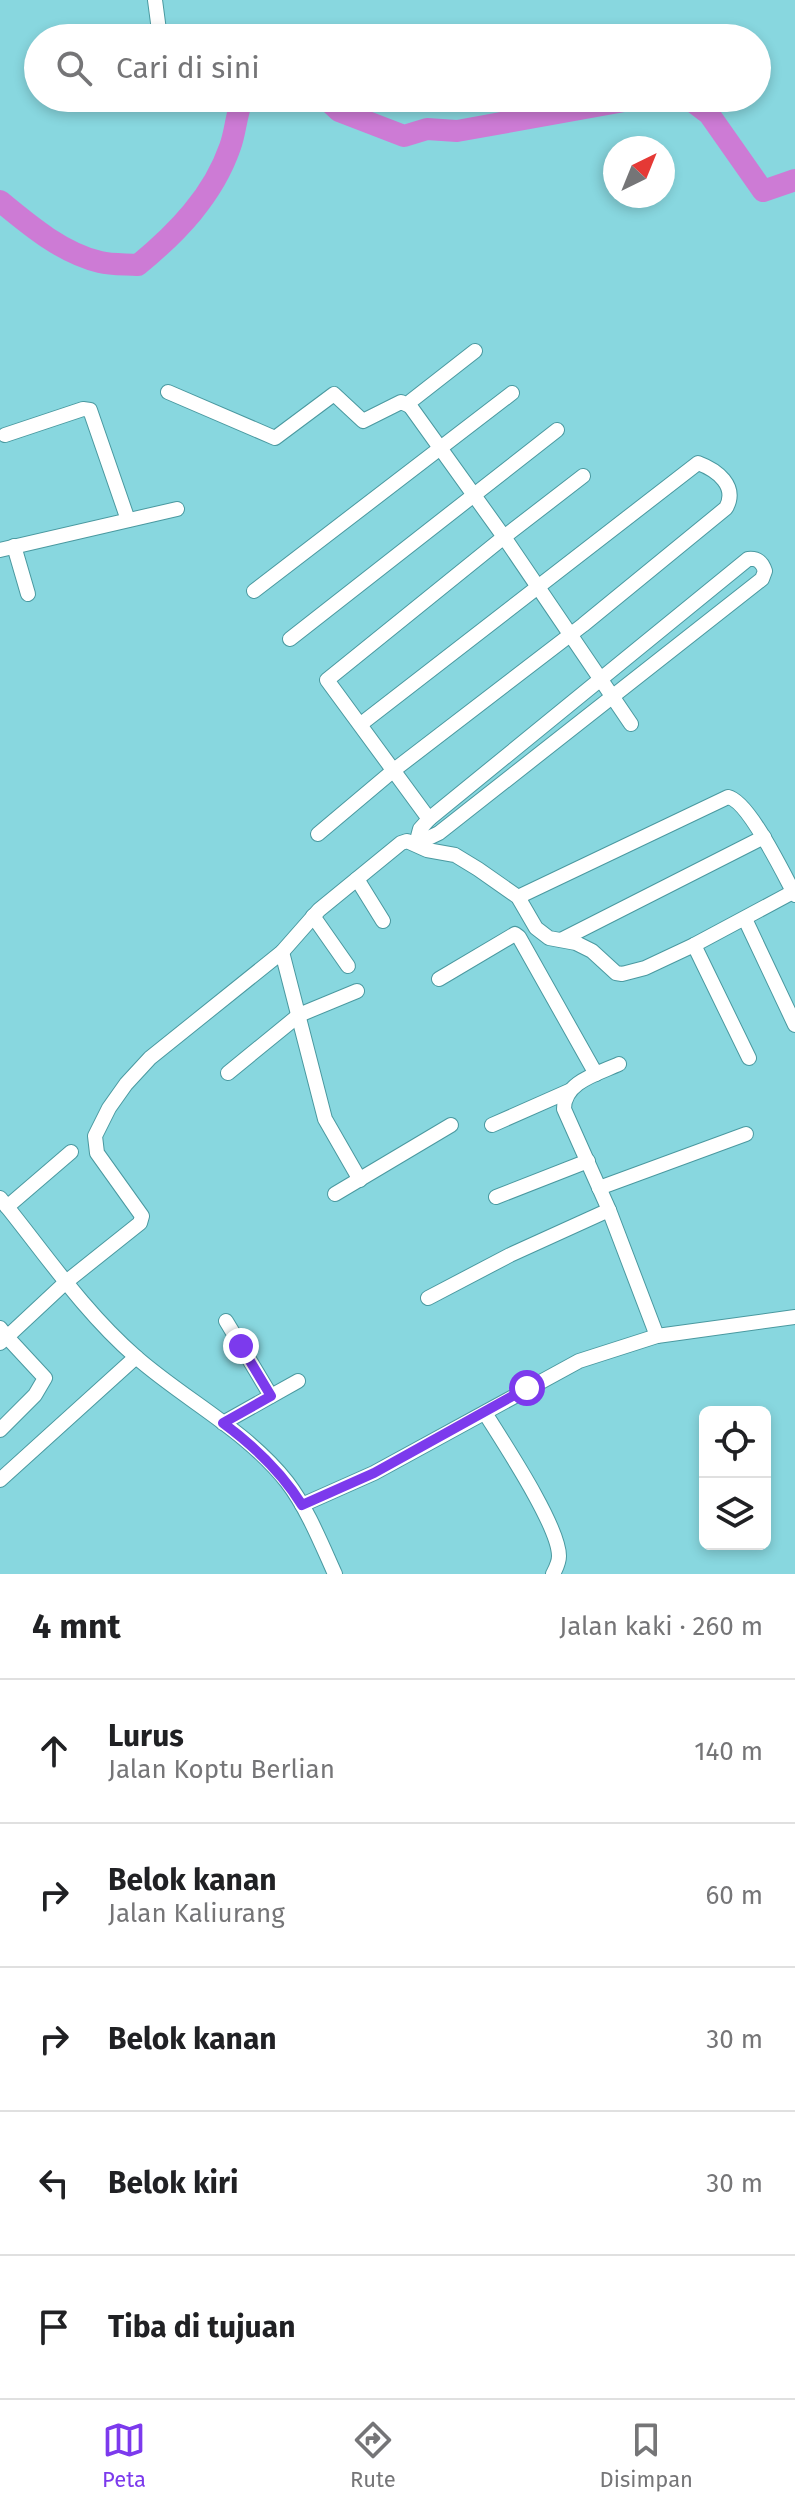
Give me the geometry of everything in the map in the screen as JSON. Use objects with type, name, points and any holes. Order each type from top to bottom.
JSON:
[{"type":"street","points":[[155,0],[158,24]]},
{"type":"street","points":[[410,406],[411,401],[475,351]]},
{"type":"street","points":[[168,392],[275,438],[334,394],[363,421],[401,402],[410,406],[572,633],[631,724]]},
{"type":"street","points":[[254,591],[512,393]]},
{"type":"street","points":[[5,435],[83,409],[90,410],[128,520]]},
{"type":"street","points":[[290,639],[557,430]]},
{"type":"street","points":[[318,834],[394,770],[572,633],[726,508],[730,494],[723,478],[711,467],[698,463],[361,724]]},
{"type":"street","points":[[429,819],[327,680],[583,476]]},
{"type":"street","points":[[28,594],[7,548],[177,509]]},
{"type":"street","points":[[748,559],[763,564],[765,571],[762,579],[439,833],[416,844],[420,829],[429,819],[748,559]]},
{"type":"street","points":[[0,1430],[45,1381],[44,1375],[2,1336],[132,1232],[141,1220],[137,1208],[95,1148],[97,1129],[109,1108],[150,1058],[282,952],[313,916],[401,843],[407,841],[427,850],[455,855],[518,897],[536,928],[549,938],[576,943],[622,974],[645,968],[794,894],[764,837],[739,802],[728,797],[518,897]]},
{"type":"street","points":[[560,941],[764,837]]},
{"type":"street","points":[[357,879],[383,921]]},
{"type":"street","points":[[313,916],[348,966]]},
{"type":"street","points":[[745,919],[795,1025]]},
{"type":"street","points":[[439,979],[515,934],[596,1074]]},
{"type":"street","points":[[694,945],[749,1058]]},
{"type":"street","points":[[282,952],[325,1119],[360,1180]]},
{"type":"street","points":[[228,1073],[299,1015],[357,991]]},
{"type":"street","points":[[492,1125],[569,1091],[619,1064]]},
{"type":"street","points":[[569,1091],[564,1103],[566,1118],[609,1210],[657,1336]]},
{"type":"street","points":[[335,1194],[451,1125]]},
{"type":"street","points":[[599,1188],[746,1134]]},
{"type":"street","points":[[71,1152],[3,1202],[66,1282],[136,1357],[248,1442],[275,1468],[302,1505],[335,1574]]},
{"type":"street","points":[[496,1197],[588,1161]]},
{"type":"street","points":[[428,1298],[510,1255],[609,1210]]},
{"type":"street","points":[[302,1505],[374,1473],[579,1361],[657,1336],[795,1317]]},
{"type":"street","points":[[226,1321],[271,1396]]},
{"type":"street","points":[[0,1480],[136,1357]]},
{"type":"street","points":[[223,1423],[298,1381]]},
{"type":"street","points":[[485,1413],[517,1465],[550,1529],[559,1554],[553,1574]]},
{"type":"waterway","points":[[0,201],[72,252],[105,263],[138,265],[180,227],[214,182],[230,147],[239,112]]},
{"type":"waterway","points":[[342,112],[404,136],[427,129],[457,131],[563,112]]},
{"type":"waterway","points":[[706,112],[763,191],[795,180]]},
{"type":"route","points":[[241,1346],[271,1396],[223,1423],[275,1468],[302,1505],[374,1473],[527,1388]]}]
